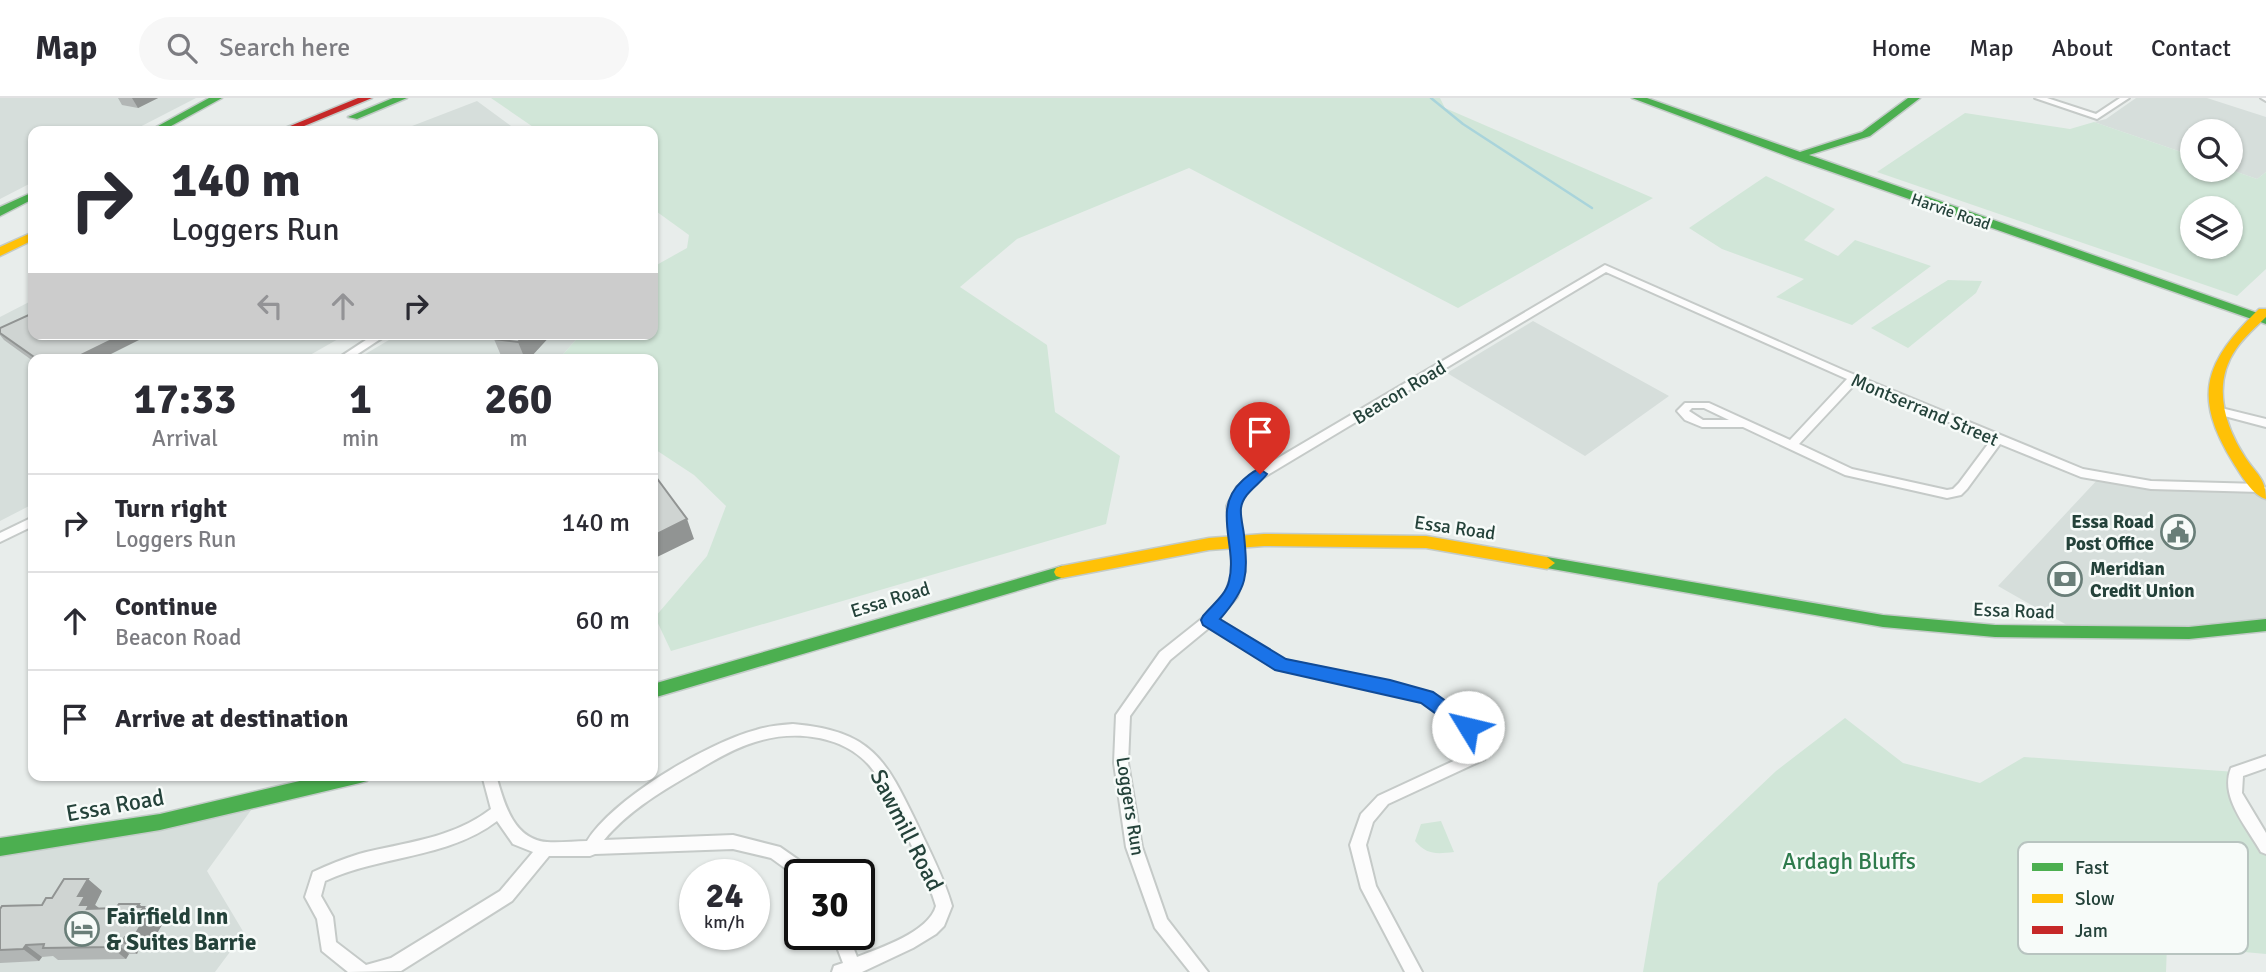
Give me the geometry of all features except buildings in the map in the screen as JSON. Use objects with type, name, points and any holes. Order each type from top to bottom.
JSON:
[{"type":"main road","points":[[164,126],[217,98]]},
{"type":"main road","points":[[296,126],[365,98]]},
{"type":"main road","points":[[332,126],[402,98]]},
{"type":"main road","name":"Harvie Road","points":[[1637,98],[1799,157],[2264,316]]},
{"type":"main road","points":[[1799,157],[1811,150],[1874,129],[1915,98]]},
{"type":"main road","points":[[0,212],[28,198]]},
{"type":"main road","points":[[0,252],[28,238]]},
{"type":"main road","points":[[0,267],[28,253]]},
{"type":"main road","points":[[2263,491],[2234,454],[2217,411],[2215,383],[2224,357],[2264,316]]},
{"type":"main road","name":"Essa Road","points":[[658,690],[1044,575],[1094,564],[1237,541],[1426,541],[1883,621],[1994,631],[2189,633],[2266,625]]},
{"type":"main road","name":"Essa Road","points":[[0,847],[160,822],[334,781]]},
{"type":"street","points":[[2039,98],[2097,117],[2125,98]]},
{"type":"street","name":"Montserrand Street","points":[[1605,268],[2042,459],[2099,478],[2151,485],[2263,491]]},
{"type":"street","name":"Beacon Road","points":[[1237,541],[1233,506],[1241,490],[1260,474],[1605,268]]},
{"type":"street","points":[[350,354],[373,340]]},
{"type":"street","points":[[1792,445],[1854,378]]},
{"type":"street","points":[[2217,411],[2266,423]]},
{"type":"street","points":[[1744,423],[1864,477],[1947,494],[1957,492],[1963,486],[1997,440]]},
{"type":"street","points":[[0,538],[28,524]]},
{"type":"street","name":"Loggers Run","points":[[1200,972],[1161,923],[1134,847],[1121,763],[1123,715],[1165,656],[1209,620],[1232,594],[1237,583],[1237,541]]},
{"type":"street","points":[[1209,620],[1281,665],[1426,697],[1482,738],[1480,755],[1383,800],[1366,819],[1358,845],[1369,888],[1414,972]]},
{"type":"street","name":"Sawmill Road","points":[[590,849],[598,834],[635,800],[735,741],[780,730],[811,731],[838,737],[859,749],[881,768],[932,873],[944,905],[940,920],[924,933],[849,970]]},
{"type":"street","points":[[2266,762],[2236,772],[2235,794],[2266,848]]},
{"type":"street","points":[[491,781],[499,811],[518,839],[545,849],[733,842],[775,852],[785,859]]},
{"type":"street","points":[[361,972],[328,946],[325,917],[313,897],[319,877],[339,866],[445,840],[475,828],[499,811]]},
{"type":"street","points":[[369,972],[395,965],[506,896],[545,849]]},
{"type":"street","points":[[844,950],[849,970]]},
{"type":"shaded area","points":[[0,98],[196,98],[142,126],[28,126],[28,185],[0,199]]},
{"type":"shaded area","points":[[2136,98],[2207,98],[2266,117],[2266,172],[2257,179],[2243,174],[2243,119],[2180,119],[2180,152],[2094,122],[2106,119]]},
{"type":"shaded area","points":[[477,101],[511,126],[412,126]]},
{"type":"shaded area","points":[[28,303],[28,340],[336,340],[312,354],[28,354],[28,507],[0,521],[0,317]]},
{"type":"shaded area","points":[[1533,321],[1669,396],[1585,456],[1447,373]]},
{"type":"shaded area","points":[[389,340],[576,340],[563,354],[365,354]]},
{"type":"shaded area","points":[[2099,478],[2260,488],[2266,494],[2266,625],[2081,633],[1998,586]]},
{"type":"shaded area","points":[[259,799],[207,871],[244,933],[215,972],[0,972],[0,847]]},
{"type":"green space","points":[[491,98],[1440,98],[1445,108],[1653,198],[1458,308],[1189,168],[1017,239],[960,287],[1047,345],[1055,412],[1120,456],[1106,524],[671,651],[658,623],[658,613],[707,556],[726,506],[694,475],[658,451],[658,354],[563,354],[576,340],[658,340],[658,264],[687,248],[689,235],[658,213],[658,126],[532,126]]},
{"type":"green space","points":[[1965,113],[2070,129],[2094,122],[2180,152],[2180,182],[2243,182],[2243,174],[2257,179],[2266,172],[2266,269],[2237,296],[1877,172]]},
{"type":"green space","points":[[1766,176],[1835,209],[1804,240],[1838,256],[1855,240],[1931,266],[1852,325],[1776,297],[1804,279],[1722,249],[1689,228]]},
{"type":"green space","points":[[1948,280],[1982,281],[1976,293],[1908,348],[1871,328]]},
{"type":"green space","name":"Ardagh Bluffs","points":[[1845,718],[1903,763],[1980,783],[2024,757],[2236,772],[2235,794],[2266,847],[2266,954],[2248,952],[2248,842],[2018,842],[2018,954],[2167,954],[2166,972],[1643,972],[1658,883],[1776,771]]},
{"type":"green space","points":[[1441,821],[1454,852],[1432,852],[1415,841],[1421,824]]},
{"type":"waterway","points":[[1431,98],[1463,124],[1592,208]]},
{"type":"traffic: fast","points":[[164,126],[217,98]]},
{"type":"traffic: fast","points":[[353,117],[402,98]]},
{"type":"traffic: fast","points":[[1637,98],[2266,320]]},
{"type":"traffic: fast","points":[[1799,157],[1808,151],[1866,134],[1915,98]]},
{"type":"traffic: fast","points":[[0,212],[28,198]]},
{"type":"traffic: fast","points":[[1547,563],[1883,621],[1995,631],[2189,633],[2266,625]]},
{"type":"traffic: fast","points":[[658,690],[1062,572]]},
{"type":"traffic: fast","points":[[0,847],[160,822],[334,781]]},
{"type":"traffic: slow","points":[[0,252],[28,238]]},
{"type":"traffic: slow","points":[[2264,312],[2228,350],[2217,376],[2215,394],[2223,430],[2232,448],[2266,494]]},
{"type":"traffic: slow","points":[[1062,572],[1209,544],[1264,540],[1426,542],[1547,563]]},
{"type":"traffic: jam","points":[[296,126],[367,98]]},
{"type":"place","name":"Essa Road Post Office","points":[[2178,532]]},
{"type":"place","name":"Meridian Credit Union","points":[[2065,579]]},
{"type":"place","name":"Fairfield Inn & Suites Barrie","points":[[82,929]]},
{"type":"route","points":[[1260,474],[1241,490],[1233,506],[1239,571],[1237,583],[1232,594],[1209,620],[1281,665],[1426,697],[1468,727]]}]
